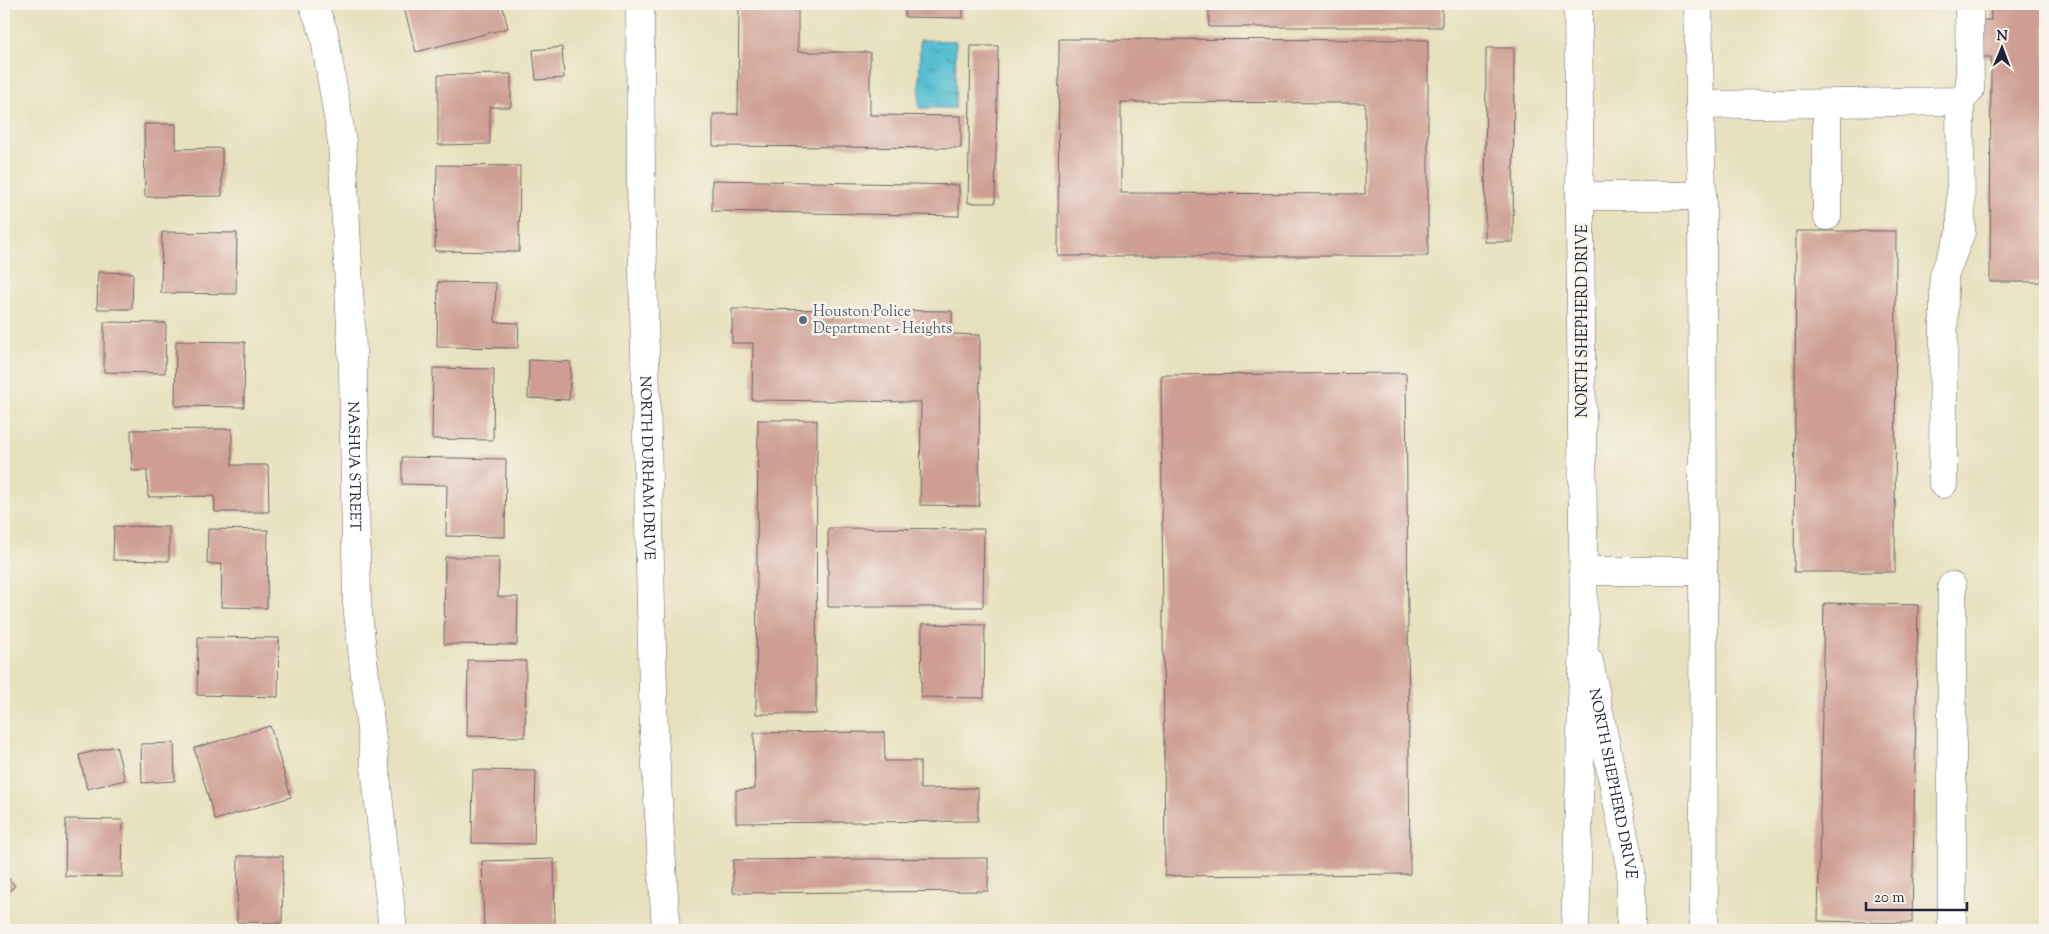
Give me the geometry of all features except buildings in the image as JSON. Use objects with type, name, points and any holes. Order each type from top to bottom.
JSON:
[{"type":"main road","name":"NASHUA STREET","points":[[312,4],[324,33],[342,142],[353,370],[357,604],[393,930]]},
{"type":"main road","name":"NORTH DURHAM DRIVE","points":[[640,4],[641,184],[654,724],[666,930]]},
{"type":"main road","name":"NORTH SHEPHERD DRIVE","points":[[1575,930],[1584,639],[1578,4]]},
{"type":"main road","points":[[1698,4],[1702,196],[1704,930]]},
{"type":"main road","points":[[1943,484],[1944,276],[1961,232],[1960,102],[1970,90],[1969,4]]},
{"type":"main road","points":[[1700,105],[1960,102]]},
{"type":"main road","points":[[1827,104],[1827,216]]},
{"type":"main road","points":[[1581,196],[1702,196]]},
{"type":"main road","points":[[1583,571],[1703,571]]},
{"type":"main road","points":[[1952,586],[1952,930]]},
{"type":"main road","name":"NORTH SHEPHERD DRIVE","points":[[1584,639],[1631,871],[1631,930]]},
{"type":"water","points":[[920,40],[956,41],[955,108],[919,108]]},
{"type":"place","name":"Houston Police Department - Heights","points":[[803,320]]}]
